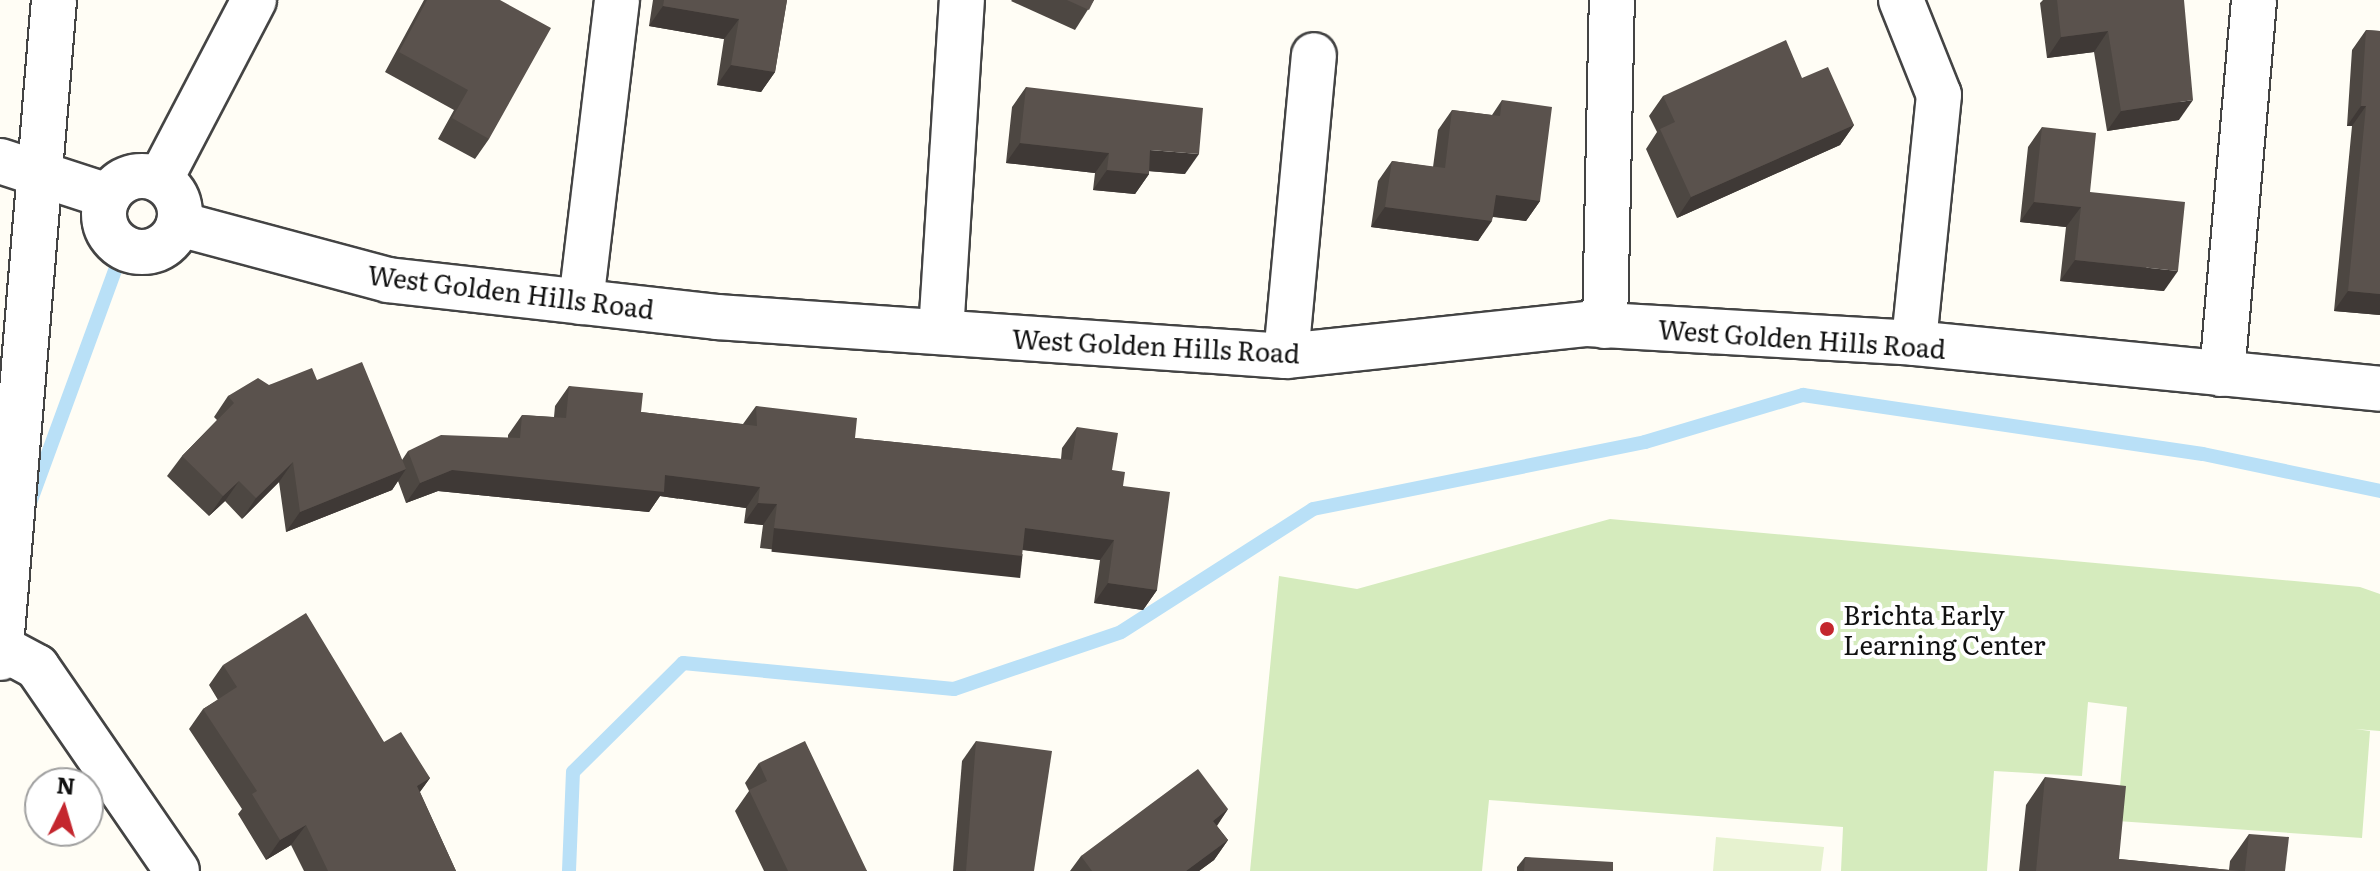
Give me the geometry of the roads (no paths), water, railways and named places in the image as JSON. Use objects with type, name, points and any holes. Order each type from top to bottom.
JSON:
[{"type":"street","points":[[54,0],[20,167],[9,655],[177,871]]},
{"type":"street","points":[[160,180],[254,0]]},
{"type":"street","points":[[581,302],[617,0]]},
{"type":"street","points":[[941,332],[962,0]]},
{"type":"street","points":[[1605,326],[1612,0]]},
{"type":"street","points":[[1901,0],[1939,95],[1914,343]]},
{"type":"street","points":[[2222,374],[2254,0]]},
{"type":"street","points":[[1286,356],[1314,55]]},
{"type":"street","points":[[20,167],[108,196]]},
{"type":"street","points":[[135,176],[160,180],[177,199],[179,224],[174,235],[154,250],[130,250],[119,245],[105,224],[108,196],[135,176]]},
{"type":"street","name":"West Golden Hills Road","points":[[179,224],[388,280],[581,302],[941,332],[1286,356],[1605,326],[1914,343],[2380,389]]},
{"type":"waterway","points":[[31,500],[115,270]]},
{"type":"waterway","points":[[569,871],[573,772],[683,663],[954,689],[1121,632],[1313,509],[1645,442],[1803,395],[2203,454],[2380,491]]},
{"type":"place","name":"Brichta Early Learning Center","points":[[1827,629]]}]
